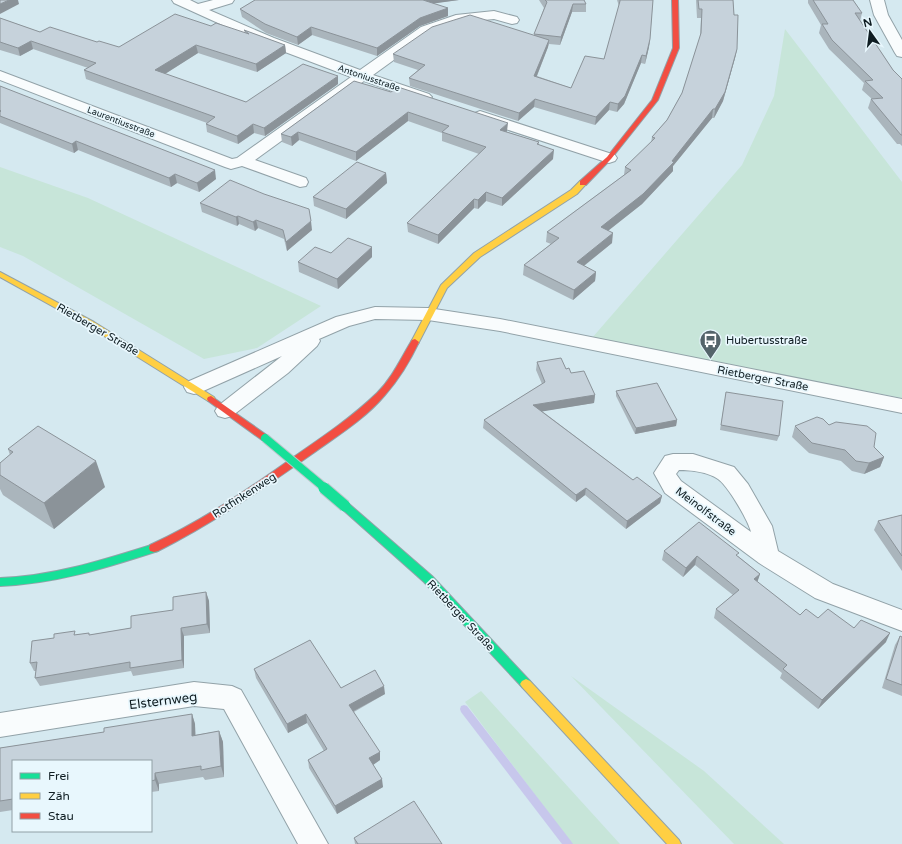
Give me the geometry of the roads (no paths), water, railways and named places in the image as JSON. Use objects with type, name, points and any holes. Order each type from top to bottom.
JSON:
[{"type":"street","name":"Antoniusstraße","points":[[179,0],[221,22],[361,76],[436,101]]},
{"type":"street","points":[[197,9],[227,0]]},
{"type":"street","points":[[428,314],[444,288],[477,255],[574,192],[609,158],[656,100],[676,48],[675,0]]},
{"type":"street","points":[[877,0],[881,15],[900,48]]},
{"type":"street","points":[[243,161],[426,30],[461,18],[494,15],[512,20]]},
{"type":"street","name":"Laurentiusstraße","points":[[0,75],[231,164],[243,161],[300,182]]},
{"type":"street","points":[[466,111],[609,158]]},
{"type":"street","name":"Rietberger Straße","points":[[0,274],[91,324],[194,387],[225,411],[265,438],[428,579],[675,844]]},
{"type":"street","name":"Rietberger Straße","points":[[194,387],[319,333],[343,321],[376,313],[428,314],[513,327],[902,406]]},
{"type":"street","name":"Rotfinkenweg","points":[[0,582],[18,582],[78,571],[159,546],[183,534],[250,493],[353,420],[381,394],[405,362],[428,314]]},
{"type":"street","name":"Rietberger Straße","points":[[225,411],[281,368],[319,333]]},
{"type":"street","name":"Meinolfstraße","points":[[767,556],[761,526],[740,490],[726,473],[693,462],[673,462],[664,473],[673,487],[767,556],[824,591],[902,621]]},
{"type":"street","name":"Elsternweg","points":[[0,725],[194,694],[232,698],[314,844]]},
{"type":"waterway","points":[[464,709],[568,844]]},
{"type":"place","name":"Hubertusstraße","points":[[711,360]]}]
